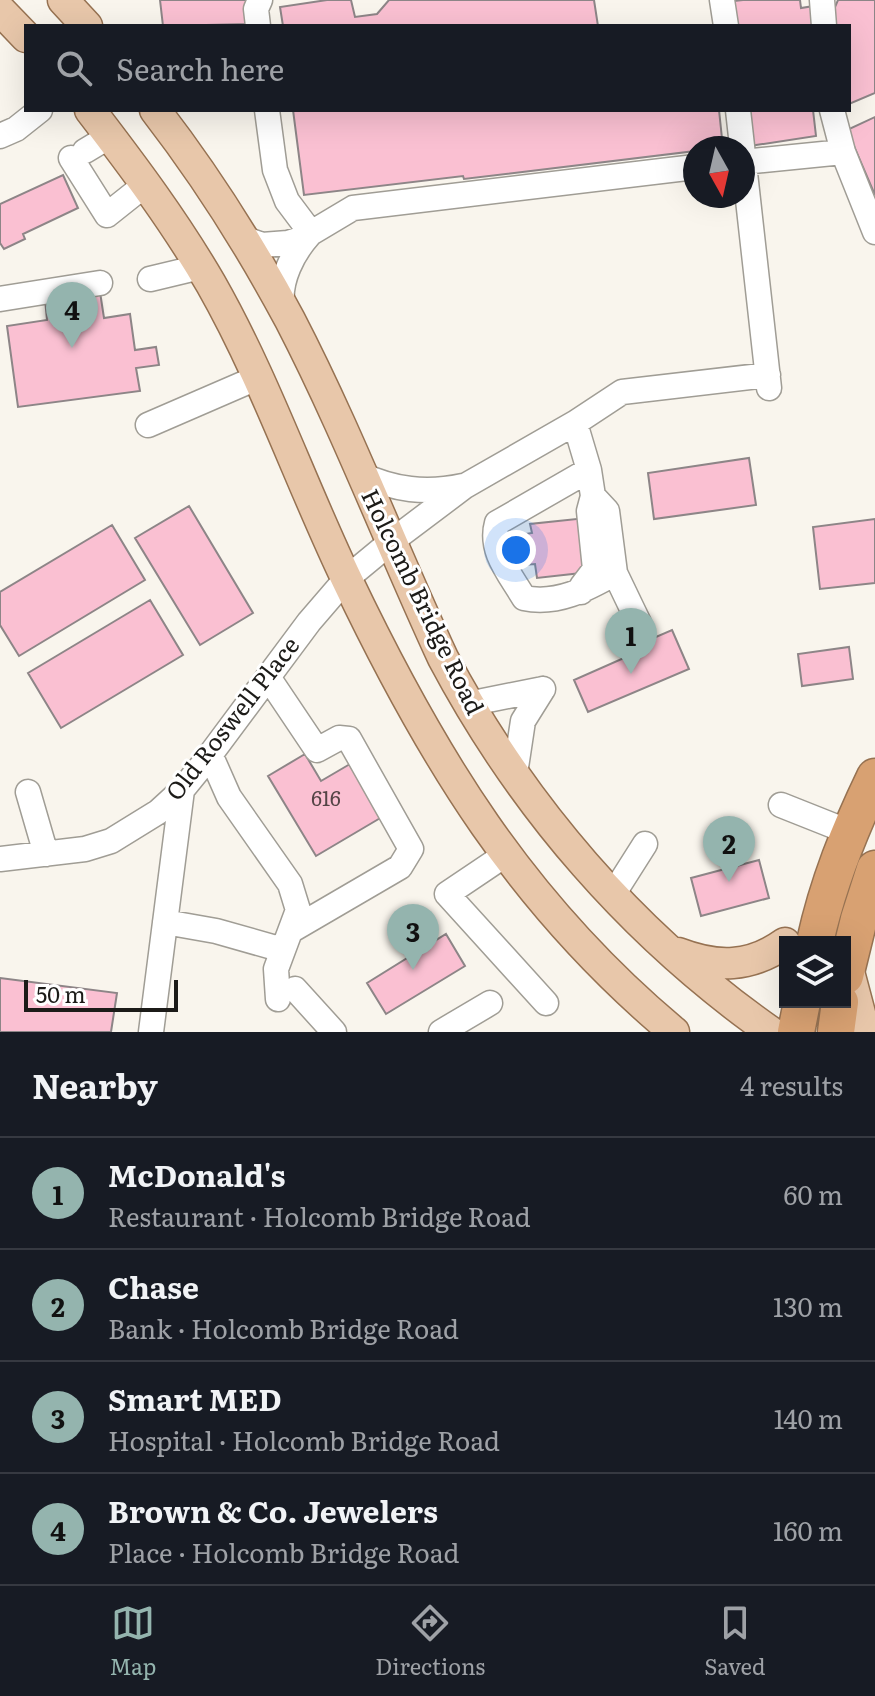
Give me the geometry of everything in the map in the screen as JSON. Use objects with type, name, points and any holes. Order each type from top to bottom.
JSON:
[{"type":"highway","points":[[816,936],[825,899],[849,832],[875,777]]},
{"type":"highway","points":[[851,953],[875,869]]},
{"type":"highway","points":[[796,1032],[801,1008]]},
{"type":"highway","points":[[836,1032],[839,1008]]},
{"type":"main road","points":[[0,11],[24,35]]},
{"type":"main road","points":[[90,112],[89,148],[146,184],[200,267],[259,377],[346,579],[424,732],[454,781],[505,855],[554,916],[592,957],[674,1032]]},
{"type":"main road","name":"Holcomb Bridge Road","points":[[156,112],[215,193],[282,305],[421,610],[468,704],[567,845],[612,896],[667,950],[771,1032]]},
{"type":"main road","points":[[793,936],[825,899]]},
{"type":"main road","points":[[667,950],[699,961],[730,964],[747,962],[779,947]]},
{"type":"main road","points":[[851,985],[865,1032]]},
{"type":"street","points":[[258,24],[256,9],[260,0]]},
{"type":"street","points":[[722,0],[726,24]]},
{"type":"street","points":[[822,0],[824,24]]},
{"type":"street","points":[[0,136],[16,129],[37,112]]},
{"type":"street","points":[[267,112],[275,170],[287,201],[311,233]]},
{"type":"street","points":[[738,112],[741,136]]},
{"type":"street","points":[[833,112],[843,152],[875,232]]},
{"type":"street","points":[[89,148],[107,215],[146,184]]},
{"type":"street","points":[[755,161],[843,152]]},
{"type":"street","points":[[243,238],[262,245],[301,239],[353,208],[683,168]]},
{"type":"street","name":"Old Roswell Place","points":[[0,859],[85,849],[111,841],[136,828],[182,790],[309,622],[346,579],[465,486],[575,423],[622,392],[768,382],[749,208]]},
{"type":"street","points":[[282,305],[281,291],[290,264],[311,233]]},
{"type":"street","points":[[150,279],[200,267]]},
{"type":"street","points":[[0,299],[100,283]]},
{"type":"street","points":[[148,425],[259,377]]},
{"type":"street","points":[[575,423],[593,496],[589,511],[595,569],[581,592]]},
{"type":"street","points":[[589,470],[497,523],[493,537],[495,547],[524,598],[541,602],[581,592],[615,573]]},
{"type":"street","points":[[360,474],[394,488],[411,490],[465,486]]},
{"type":"street","points":[[593,496],[607,511],[615,573],[639,623]]},
{"type":"street","points":[[165,922],[288,940],[400,867],[411,849],[349,739],[339,738],[317,750],[268,677]]},
{"type":"street","points":[[468,704],[543,689],[523,721],[515,774]]},
{"type":"street","points":[[210,754],[229,797],[290,884],[298,910],[276,969],[287,994],[334,1032]]},
{"type":"street","points":[[151,1032],[182,790]]},
{"type":"street","points":[[28,792],[46,854]]},
{"type":"street","points":[[781,805],[849,832]]},
{"type":"street","points":[[612,896],[645,844]]},
{"type":"street","points":[[505,855],[447,894],[546,1003]]},
{"type":"street","points":[[441,1032],[490,1003]]},
{"type":"building","points":[[160,0],[246,0],[249,24],[163,24]]},
{"type":"building","points":[[351,0],[355,17],[377,14],[389,0],[594,0],[598,24],[283,24],[280,7]]},
{"type":"building","points":[[800,0],[801,8],[820,5],[821,24],[728,24],[725,2]]},
{"type":"building","points":[[838,0],[875,0],[875,93],[851,103],[851,24],[830,24]]},
{"type":"building","points":[[293,112],[719,112],[722,136],[683,136],[683,152],[464,179],[463,176],[304,195]]},
{"type":"building","points":[[739,112],[813,112],[816,136],[755,145],[755,136],[742,136]]},
{"type":"building","points":[[875,117],[875,195],[847,130]]},
{"type":"building","points":[[63,175],[78,208],[23,234],[25,239],[4,249],[0,243],[0,204]]},
{"type":"building","points":[[100,292],[104,318],[130,314],[135,350],[156,347],[159,365],[136,368],[140,391],[18,407],[7,326],[47,320],[45,299]]},
{"type":"building","points":[[749,458],[756,505],[654,519],[648,473]]},
{"type":"building","points":[[189,506],[253,613],[200,645],[135,538]]},
{"type":"building","points":[[586,518],[590,572],[537,578],[535,564],[524,565],[519,535],[532,533],[530,524]]},
{"type":"building","points":[[875,519],[875,583],[820,589],[813,527]]},
{"type":"building","points":[[112,525],[145,580],[19,656],[0,625],[0,592]]},
{"type":"building","points":[[150,600],[183,655],[61,728],[28,673]]},
{"type":"building","points":[[672,630],[689,669],[588,712],[574,680],[624,658],[621,652]]},
{"type":"building","points":[[849,647],[853,679],[802,686],[798,654]]},
{"type":"building","points":[[305,754],[321,781],[350,764],[382,817],[316,856],[268,776]]},
{"type":"building","points":[[759,860],[769,898],[701,916],[691,878]]},
{"type":"building","points":[[446,934],[465,966],[386,1014],[367,983]]},
{"type":"building","points":[[0,978],[117,993],[111,1032],[0,1032]]},
{"type":"place","name":"Brown & Co. Jewelers","points":[[72,348]]},
{"type":"place","name":"McDonald's","points":[[631,674]]},
{"type":"place","name":"Chase","points":[[729,882]]},
{"type":"place","name":"Smart MED","points":[[413,970]]}]
